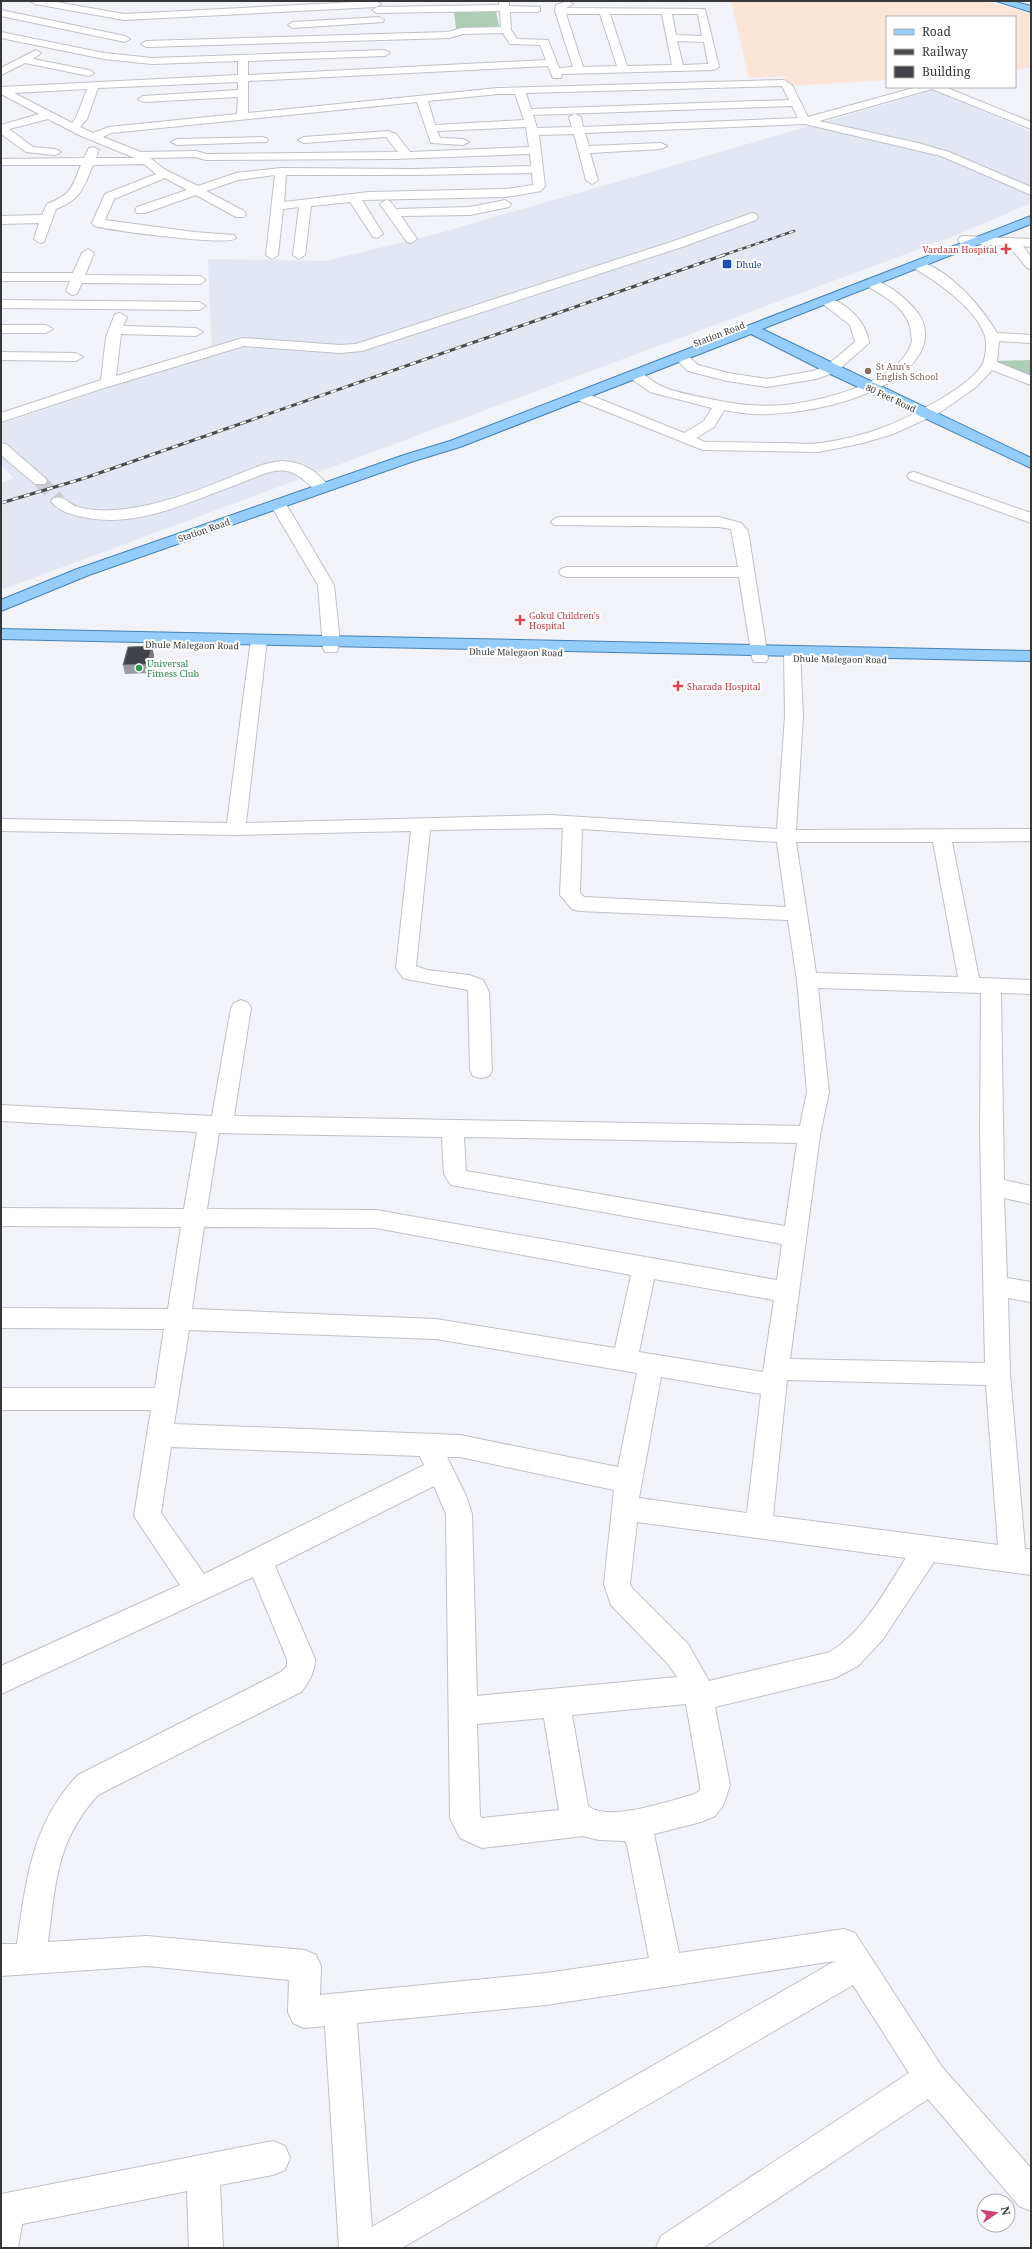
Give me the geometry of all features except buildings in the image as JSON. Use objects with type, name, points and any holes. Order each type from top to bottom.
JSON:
[{"type":"main road","points":[[1001,1],[1031,8]]},
{"type":"main road","name":"Station Road","points":[[409,458],[433,444],[482,422],[815,300],[860,280],[1031,213]]},
{"type":"main road","name":"Station Road","points":[[1,606],[82,572],[409,458],[450,446],[1031,220]]},
{"type":"main road","name":"80 Feet Road","points":[[758,327],[834,367],[929,412],[1031,464]]},
{"type":"main road","name":"80 Feet Road","points":[[929,412],[1031,456]]},
{"type":"main road","points":[[1,634],[258,643]]},
{"type":"main road","name":"Dhule Malegaon Road","points":[[1,642],[258,643],[760,654],[1031,664]]},
{"type":"main road","points":[[792,655],[1031,656]]},
{"type":"street","points":[[34,1],[124,17],[245,15],[377,9],[506,30]]},
{"type":"street","points":[[571,1],[570,3],[559,7],[579,70]]},
{"type":"street","points":[[621,1],[624,11]]},
{"type":"street","points":[[1,9],[13,4]]},
{"type":"street","points":[[454,21],[504,6],[537,9]]},
{"type":"street","points":[[504,6],[506,30],[514,42]]},
{"type":"street","points":[[1,90],[311,74],[368,76],[384,72],[418,74],[497,62],[579,70],[714,67],[702,11],[670,8],[624,11],[560,12]]},
{"type":"street","points":[[670,8],[672,38],[678,68]]},
{"type":"street","points":[[285,25],[377,9]]},
{"type":"street","points":[[377,9],[382,37],[387,51],[384,72]]},
{"type":"street","points":[[604,11],[623,69]]},
{"type":"street","points":[[1,13],[125,39]]},
{"type":"street","points":[[243,116],[243,58],[248,41],[245,15]]},
{"type":"street","points":[[1,23],[16,16]]},
{"type":"street","points":[[146,44],[449,35],[454,21]]},
{"type":"street","points":[[1,35],[104,56],[152,61],[387,51]]},
{"type":"street","points":[[672,38],[709,39]]},
{"type":"street","points":[[499,43],[544,42],[573,110],[592,180]]},
{"type":"street","points":[[1,72],[49,45]]},
{"type":"street","points":[[439,54],[452,96]]},
{"type":"street","points":[[416,56],[418,74]]},
{"type":"street","points":[[6,58],[89,73]]},
{"type":"street","points":[[497,62],[506,91]]},
{"type":"street","points":[[311,74],[314,109]]},
{"type":"street","points":[[49,115],[22,122],[3,132],[32,151],[73,152],[97,141],[109,130],[314,109],[369,99],[421,98],[506,91],[780,83],[788,85],[806,121],[925,148],[945,154],[1031,191]]},
{"type":"street","points":[[73,128],[81,119],[94,84]]},
{"type":"street","points":[[421,98],[430,128],[436,141],[532,132],[806,121],[925,88]]},
{"type":"street","points":[[938,88],[1031,126]]},
{"type":"street","points":[[1,90],[97,141],[143,158],[163,173],[240,214]]},
{"type":"street","points":[[278,206],[380,196],[506,193],[530,190],[539,186],[532,132],[520,91]]},
{"type":"street","points":[[143,99],[243,92]]},
{"type":"street","points":[[466,94],[477,126]]},
{"type":"street","points":[[141,115],[197,111],[199,109],[198,96]]},
{"type":"street","points":[[86,167],[143,158],[196,154],[206,157],[406,155],[532,132],[573,110],[796,103]]},
{"type":"street","points":[[297,110],[301,123]]},
{"type":"street","points":[[6,113],[22,122]]},
{"type":"street","points":[[255,115],[262,140],[262,157]]},
{"type":"street","points":[[305,156],[303,130],[396,125]]},
{"type":"street","points":[[430,128],[477,126],[532,132]]},
{"type":"street","points":[[584,150],[663,152],[655,127]]},
{"type":"street","points":[[304,140],[388,134],[392,136],[406,155]]},
{"type":"street","points":[[173,142],[262,140]]},
{"type":"street","points":[[43,229],[51,208],[68,200],[77,190],[97,141]]},
{"type":"street","points":[[1,162],[163,173]]},
{"type":"street","points":[[140,210],[238,177],[281,171],[462,176],[537,169]]},
{"type":"street","points":[[272,255],[281,171]]},
{"type":"street","points":[[163,173],[117,192],[105,205],[98,222],[100,224],[188,235],[230,238]]},
{"type":"street","points":[[265,207],[268,192],[280,187]]},
{"type":"street","points":[[77,190],[117,192],[140,210],[188,235]]},
{"type":"street","points":[[380,196],[411,239]]},
{"type":"street","points":[[354,198],[378,234]]},
{"type":"street","points":[[299,255],[305,204]]},
{"type":"street","points":[[392,213],[470,211],[505,204]]},
{"type":"street","points":[[1,418],[108,382],[243,342],[340,349],[357,348],[678,244],[752,217]]},
{"type":"street","points":[[1,220],[43,229]]},
{"type":"street","points":[[1,231],[43,229]]},
{"type":"street","points":[[964,240],[1031,242]]},
{"type":"street","points":[[1013,242],[1031,265]]},
{"type":"street","points":[[66,305],[88,253]]},
{"type":"street","points":[[580,396],[703,446],[819,448],[882,433],[929,412],[971,384],[990,364],[992,337],[984,322],[961,295],[945,281],[918,265]]},
{"type":"street","points":[[1,276],[200,280]]},
{"type":"street","points":[[635,374],[655,389],[720,406],[767,410],[794,409],[846,397],[873,385],[900,369],[914,354],[920,342],[920,333],[916,321],[906,309],[872,283]]},
{"type":"street","points":[[681,357],[693,368],[727,377],[767,383],[816,375],[834,367],[862,343],[862,334],[852,318],[826,301]]},
{"type":"street","points":[[1,304],[199,306]]},
{"type":"street","points":[[108,382],[115,330],[124,306]]},
{"type":"street","points":[[1,329],[46,329]]},
{"type":"street","points":[[115,330],[196,332]]},
{"type":"street","points":[[992,337],[1031,339]]},
{"type":"street","points":[[1,356],[76,357]]},
{"type":"street","points":[[1,429],[170,373],[176,370],[172,363]]},
{"type":"street","points":[[990,364],[1031,381]]},
{"type":"street","points":[[685,439],[709,424],[720,406]]},
{"type":"street","points":[[1,446],[40,481]]},
{"type":"street","points":[[59,501],[71,510],[89,514],[113,515],[152,511],[270,467],[288,464],[304,469],[322,488]]},
{"type":"street","points":[[914,476],[1031,518]]},
{"type":"street","points":[[278,504],[326,585],[332,645]]},
{"type":"street","points":[[559,522],[729,523],[736,526],[740,531],[760,654]]},
{"type":"street","points":[[568,572],[747,572]]},
{"type":"street","points":[[236,829],[258,643]]},
{"type":"street","points":[[759,1526],[775,1377],[809,1135],[818,1092],[807,980],[786,836],[794,716],[792,655]]},
{"type":"street","points":[[1,825],[236,829],[550,820],[786,836],[1031,835]]},
{"type":"street","points":[[573,822],[570,895],[579,904],[797,914]]},
{"type":"street","points":[[421,824],[406,968],[414,975],[463,980],[476,986],[479,992],[481,1070]]},
{"type":"street","points":[[627,1508],[1022,1562],[998,1374],[993,1187],[980,985],[941,835]]},
{"type":"street","points":[[807,980],[1031,987]]},
{"type":"street","points":[[199,1590],[147,1516],[194,1219],[241,1008]]},
{"type":"street","points":[[1,1113],[215,1124],[809,1135]]},
{"type":"street","points":[[452,1128],[455,1174],[463,1180],[795,1237]]},
{"type":"street","points":[[993,1187],[1031,1195]]},
{"type":"street","points":[[1,1217],[376,1219],[650,1269],[787,1292]]},
{"type":"street","points":[[624,1360],[644,1273],[650,1269]]},
{"type":"street","points":[[995,1286],[1031,1292]]},
{"type":"street","points":[[1,1318],[178,1319],[436,1329],[651,1364],[775,1377],[998,1374]]},
{"type":"street","points":[[427,1444],[457,1505],[459,1514],[465,1818],[468,1825],[473,1830],[482,1833],[581,1822],[587,1824],[627,1827],[701,1807],[709,1803],[714,1795],[715,1785],[699,1693],[688,1667],[678,1654],[618,1590],[617,1577],[627,1508],[628,1481],[651,1364]]},
{"type":"street","points":[[1,1399],[165,1399]]},
{"type":"street","points":[[160,1435],[460,1446],[628,1481]]},
{"type":"street","points":[[1,1680],[199,1590],[440,1470]]},
{"type":"street","points":[[463,1712],[556,1703],[699,1693],[835,1664],[846,1659],[867,1638],[927,1549]]},
{"type":"street","points":[[259,1560],[301,1659],[301,1668],[298,1675],[291,1682],[88,1785],[75,1797],[54,1837],[45,1861],[15,1959],[147,1951],[305,1966],[304,2012],[546,1989],[844,1944],[931,2078],[1031,2194]]},
{"type":"street","points":[[556,1703],[573,1810],[581,1822]]},
{"type":"street","points":[[627,1827],[638,1832],[641,1838],[667,1970]]},
{"type":"street","points":[[369,2248],[858,1965]]},
{"type":"street","points":[[340,2008],[356,2248]]},
{"type":"street","points":[[673,2248],[931,2078]]},
{"type":"street","points":[[1,2248],[4,2211],[273,2158]]},
{"type":"street","points":[[203,2171],[206,2248]]},
{"type":"shaded area","points":[[731,1],[982,1],[1031,13],[1031,67],[1016,70],[1016,16],[886,16],[886,80],[790,86],[784,76],[749,78]]},
{"type":"shaded area","points":[[934,90],[1031,132],[1031,203],[957,235],[1,590],[1,483],[14,478],[1,465],[1,424],[212,353],[208,259],[326,261],[436,234]]},
{"type":"green space","points":[[496,11],[499,27],[456,29],[454,12]]},
{"type":"green space","points":[[1031,360],[1031,377],[996,361]]},
{"type":"tunnel","points":[[40,481],[59,501]]},
{"type":"railway","points":[[721,256],[794,231]]},
{"type":"railway","points":[[1,503],[85,478],[724,255]]},
{"type":"place","name":"Vardaan Hospital","points":[[1006,249]]},
{"type":"place","name":"Dhule","points":[[727,264]]},
{"type":"place","name":"St Ann's English School","points":[[868,371]]},
{"type":"place","name":"Gokul Children's Hospital","points":[[520,620]]},
{"type":"place","name":"Universal Fitness Club","points":[[139,668]]},
{"type":"place","name":"Sharada Hospital","points":[[678,686]]}]
